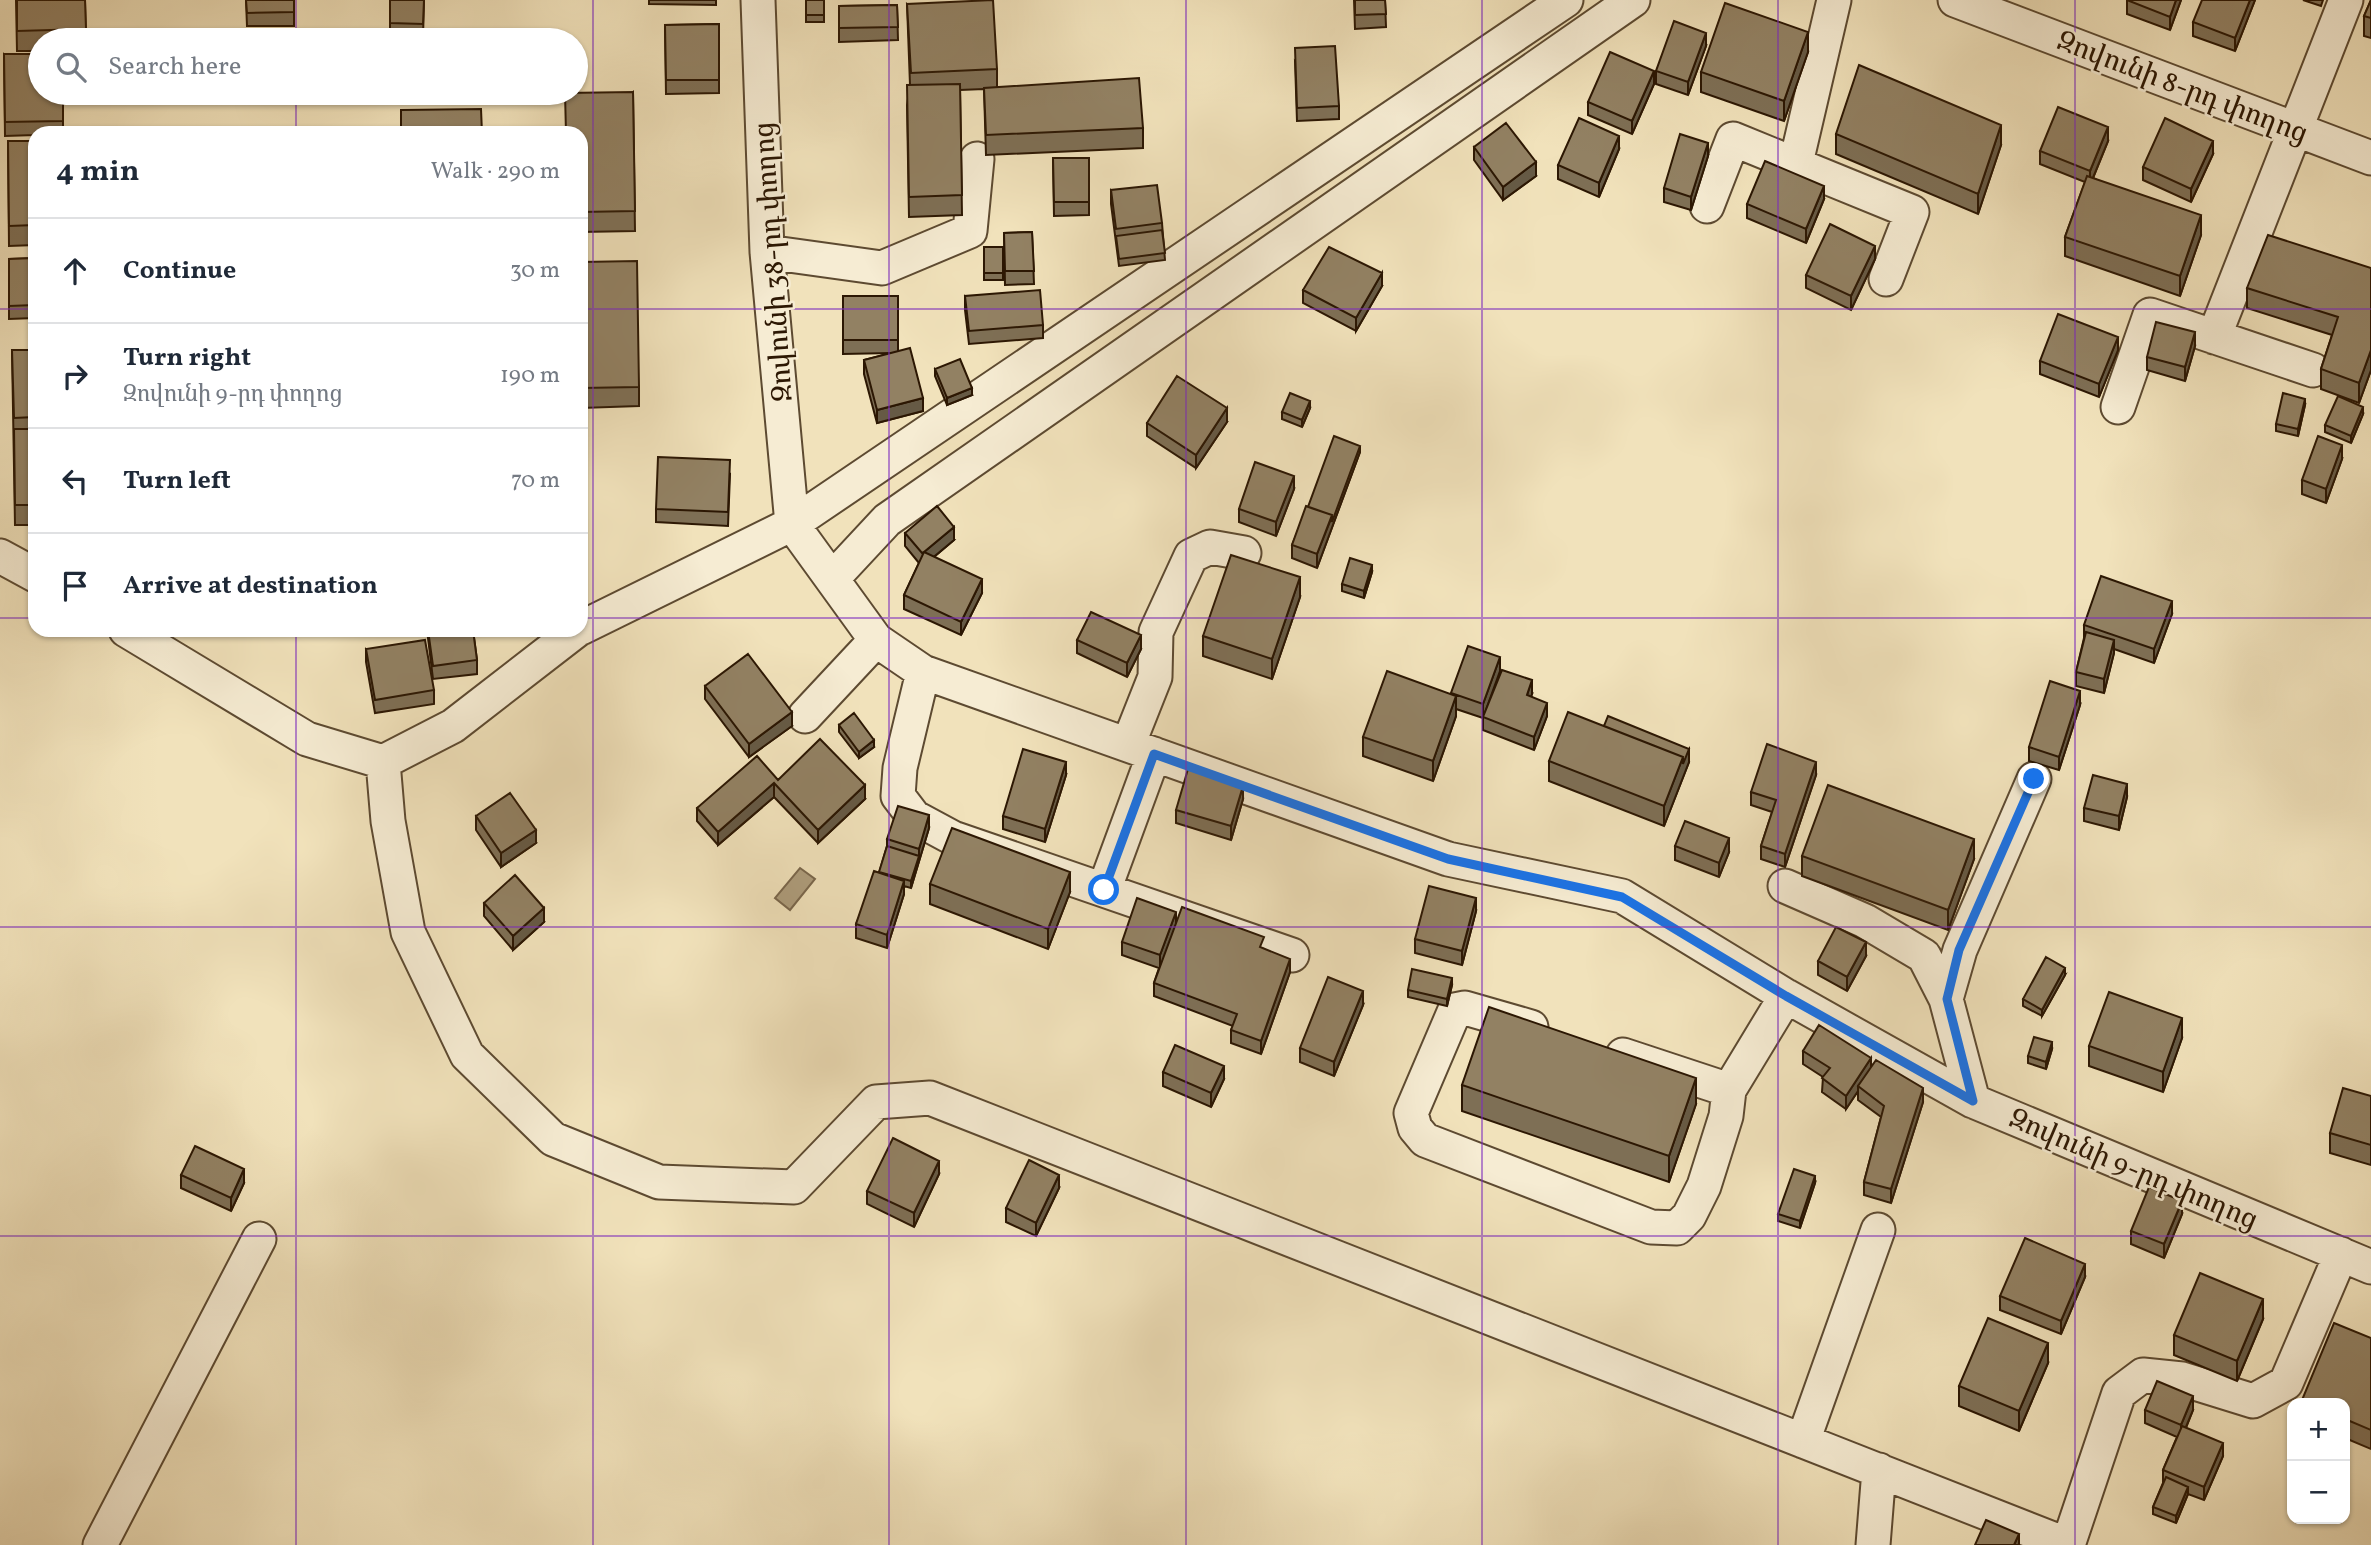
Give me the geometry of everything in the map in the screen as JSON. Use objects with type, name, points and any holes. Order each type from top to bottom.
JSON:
[{"type":"street","name":"Զովունի 38-րդ փողոց","points":[[758,0],[767,252],[792,524]]},
{"type":"street","points":[[588,625],[792,524],[1566,0]]},
{"type":"street","points":[[831,579],[887,520],[1633,0]]},
{"type":"street","points":[[1796,163],[1834,0]]},
{"type":"street","name":"Զովունի 8-րդ փողոց","points":[[1955,0],[2371,158]]},
{"type":"street","points":[[2214,337],[2346,0]]},
{"type":"street","points":[[1707,206],[1733,139],[1796,163],[1912,212],[1886,279]]},
{"type":"street","points":[[767,252],[882,268],[970,231],[976,159]]},
{"type":"street","points":[[2118,407],[2150,315],[2313,370]]},
{"type":"street","name":"Զովունի 9-րդ փողոց","points":[[792,524],[876,640],[923,672],[1448,859],[1622,897],[1786,996],[1973,1101],[2371,1267]]},
{"type":"street","points":[[1104,890],[1141,750],[1155,677],[1156,632],[1191,556],[1209,547],[1244,553]]},
{"type":"street","points":[[0,555],[28,571]]},
{"type":"street","points":[[138,637],[306,739],[383,762],[453,726],[569,637]]},
{"type":"street","points":[[805,716],[876,640]]},
{"type":"street","points":[[923,672],[900,768],[898,796],[914,817],[953,838],[1292,956]]},
{"type":"street","points":[[383,762],[388,821],[408,932],[467,1055],[553,1139],[659,1182],[794,1186],[876,1102],[930,1098],[2068,1545],[2119,1393],[2143,1375],[2182,1379],[2253,1401],[2286,1383],[2341,1254]]},
{"type":"street","points":[[1947,999],[1959,950],[2034,779]]},
{"type":"street","points":[[1785,886],[1865,921],[1923,957],[1947,999],[1973,1101]]},
{"type":"street","points":[[1561,1036],[1483,1012],[1465,1008],[1455,1010],[1411,1113],[1415,1128],[1425,1140],[1651,1227],[1677,1228],[1689,1216],[1704,1186],[1726,1116],[1729,1090],[1786,996]]},
{"type":"street","points":[[1600,1048],[1729,1090]]},
{"type":"street","points":[[1803,1441],[1878,1230]]},
{"type":"street","points":[[100,1545],[259,1239]]},
{"type":"street","points":[[1873,1545],[1879,1470]]},
{"type":"shaded area","points":[[800,868],[815,879],[790,910],[775,898]]},
{"type":"building","points":[[17,0],[85,0],[86,28],[28,28],[28,31],[17,31]]},
{"type":"building","points":[[246,0],[294,0],[294,12],[247,13]]},
{"type":"building","points":[[390,0],[424,0],[423,24],[390,23]]},
{"type":"building","points":[[806,0],[824,0],[824,15],[806,15]]},
{"type":"building","points":[[993,0],[997,69],[911,73],[907,4]]},
{"type":"building","points":[[1355,0],[1385,0],[1386,14],[1355,15]]},
{"type":"building","points":[[2127,0],[2176,0],[2170,17]]},
{"type":"building","points":[[2202,0],[2250,0],[2235,38],[2193,22]]},
{"type":"building","points":[[2371,0],[2371,18],[2364,16]]},
{"type":"building","points":[[1725,3],[1808,32],[1784,101],[1701,72]]},
{"type":"building","points":[[897,5],[898,27],[839,28],[839,6]]},
{"type":"building","points":[[1674,21],[1706,33],[1688,82],[1656,71]]},
{"type":"building","points":[[719,24],[719,80],[666,80],[665,25]]},
{"type":"building","points":[[1335,46],[1339,106],[1297,108],[1295,48]]},
{"type":"building","points":[[1610,52],[1654,71],[1632,121],[1588,102]]},
{"type":"building","points":[[4,54],[28,54],[28,105],[63,105],[63,121],[5,122]]},
{"type":"building","points":[[1859,65],[2001,125],[1978,194],[1836,134]]},
{"type":"building","points":[[1139,78],[1143,128],[986,135],[984,88]]},
{"type":"building","points":[[960,84],[962,195],[909,197],[907,85]]},
{"type":"building","points":[[633,92],[635,211],[588,212],[588,126],[566,126],[565,105],[588,105],[588,93]]},
{"type":"building","points":[[2058,107],[2108,127],[2090,171],[2040,151]]},
{"type":"building","points":[[481,109],[482,126],[401,126],[401,110]]},
{"type":"building","points":[[1579,118],[1619,136],[1599,183],[1558,165]]},
{"type":"building","points":[[2165,118],[2213,141],[2191,189],[2143,167]]},
{"type":"building","points":[[1506,123],[1536,162],[1503,187],[1474,147]]},
{"type":"building","points":[[1680,134],[1708,143],[1691,197],[1664,188]]},
{"type":"building","points":[[8,141],[28,141],[28,225],[9,226]]},
{"type":"building","points":[[1053,158],[1089,158],[1089,202],[1054,202]]},
{"type":"building","points":[[1765,161],[1824,186],[1806,229],[1747,204]]},
{"type":"building","points":[[2087,176],[2201,215],[2180,276],[2065,237]]},
{"type":"building","points":[[1157,185],[1162,223],[1116,229],[1111,190]]},
{"type":"building","points":[[1830,224],[1875,246],[1851,296],[1806,275]]},
{"type":"building","points":[[1162,230],[1165,253],[1119,259],[1116,236]]},
{"type":"building","points":[[1032,232],[1034,271],[1005,271],[1004,233]]},
{"type":"building","points":[[2268,235],[2371,268],[2371,350],[2359,383],[2321,369],[2338,317],[2247,288]]},
{"type":"building","points":[[984,247],[1003,247],[1003,273],[984,273]]},
{"type":"building","points":[[1329,247],[1382,273],[1356,318],[1303,290]]},
{"type":"building","points":[[28,258],[28,305],[9,306],[9,259]]},
{"type":"building","points":[[637,261],[639,387],[588,388],[588,262]]},
{"type":"building","points":[[1040,290],[1043,325],[969,331],[965,296]]},
{"type":"building","points":[[843,296],[898,296],[898,340],[843,340]]},
{"type":"building","points":[[2058,314],[2118,337],[2099,384],[2040,361]]},
{"type":"building","points":[[2156,322],[2195,332],[2185,367],[2147,357]]},
{"type":"building","points":[[910,348],[923,398],[877,410],[864,360]]},
{"type":"building","points":[[12,350],[28,350],[28,417],[14,418]]},
{"type":"building","points":[[960,359],[972,388],[947,398],[935,369]]},
{"type":"building","points":[[1177,376],[1227,408],[1196,455],[1147,423]]},
{"type":"building","points":[[1290,393],[1310,401],[1302,420],[1282,412]]},
{"type":"building","points":[[2283,393],[2305,399],[2298,429],[2276,424]]},
{"type":"building","points":[[2338,396],[2363,407],[2351,436],[2325,425]]},
{"type":"building","points":[[14,429],[28,429],[28,505],[15,505]]},
{"type":"building","points":[[1334,436],[1360,446],[1332,522],[1332,515],[1308,507]]},
{"type":"building","points":[[2318,436],[2342,445],[2326,489],[2302,480]]},
{"type":"building","points":[[658,457],[730,460],[728,512],[656,509]]},
{"type":"building","points":[[1255,462],[1294,476],[1276,522],[1239,509]]},
{"type":"building","points":[[937,506],[954,527],[922,553],[905,533]]},
{"type":"building","points":[[1306,506],[1332,515],[1317,554],[1292,545]]},
{"type":"building","points":[[924,552],[982,579],[961,622],[904,595]]},
{"type":"building","points":[[1231,555],[1300,577],[1272,659],[1203,636]]},
{"type":"building","points":[[1350,558],[1372,565],[1364,591],[1342,584]]},
{"type":"building","points":[[2101,576],[2172,601],[2154,649],[2084,625]]},
{"type":"building","points":[[1091,612],[1141,635],[1127,663],[1077,640]]},
{"type":"building","points":[[2086,632],[2114,640],[2104,679],[2076,672]]},
{"type":"building","points":[[429,637],[474,637],[477,660],[433,666]]},
{"type":"building","points":[[425,640],[434,690],[375,700],[366,649]]},
{"type":"building","points":[[1468,646],[1500,657],[1483,704],[1451,693]]},
{"type":"building","points":[[748,654],[792,712],[749,744],[705,686]]},
{"type":"building","points":[[1502,670],[1532,680],[1527,695],[1547,703],[1534,737],[1483,717]]},
{"type":"building","points":[[1387,671],[1456,696],[1433,761],[1363,737]]},
{"type":"building","points":[[2050,681],[2080,691],[2059,757],[2029,747]]},
{"type":"building","points":[[1568,712],[1683,757],[1664,806],[1549,761]]},
{"type":"building","points":[[854,713],[874,740],[859,752],[839,725]]},
{"type":"building","points":[[1608,716],[1689,749],[1683,764],[1683,757],[1604,726]]},
{"type":"building","points":[[820,739],[865,785],[818,830],[774,783],[718,832],[697,808],[757,756],[778,780]]},
{"type":"building","points":[[1767,744],[1816,762],[1785,854],[1761,846],[1776,800],[1751,792]]},
{"type":"building","points":[[1023,749],[1066,762],[1045,829],[1003,816]]},
{"type":"building","points":[[1188,769],[1243,786],[1231,826],[1176,810]]},
{"type":"building","points":[[2093,775],[2127,784],[2119,816],[2084,808]]},
{"type":"building","points":[[1828,785],[1974,839],[1948,910],[1802,856]]},
{"type":"building","points":[[510,793],[536,830],[501,853],[476,816]]},
{"type":"building","points":[[898,806],[929,815],[919,849],[887,839]]},
{"type":"building","points":[[1685,821],[1729,838],[1719,863],[1675,846]]},
{"type":"building","points":[[952,828],[1070,872],[1048,929],[930,884]]},
{"type":"building","points":[[887,846],[919,856],[911,881],[879,872]]},
{"type":"building","points":[[874,871],[904,881],[887,935],[856,924]]},
{"type":"building","points":[[515,875],[544,908],[513,936],[484,903]]},
{"type":"building","points":[[1429,886],[1476,898],[1462,951],[1415,939]]},
{"type":"building","points":[[1137,898],[1176,912],[1160,955],[1122,942]]},
{"type":"building","points":[[1182,907],[1264,937],[1260,947],[1290,959],[1261,1041],[1231,1030],[1237,1014],[1154,983]]},
{"type":"building","points":[[1836,927],[1866,942],[1847,977],[1818,961]]},
{"type":"building","points":[[2046,957],[2065,968],[2042,1010],[2023,999]]},
{"type":"building","points":[[1412,969],[1452,978],[1447,999],[1408,990]]},
{"type":"building","points":[[1328,977],[1363,991],[1334,1062],[1300,1048]]},
{"type":"building","points":[[2109,992],[2182,1018],[2163,1072],[2089,1046]]},
{"type":"building","points":[[1489,1007],[1696,1078],[1669,1156],[1462,1085]]},
{"type":"building","points":[[1819,1025],[1871,1058],[1846,1096],[1822,1078],[1830,1068],[1803,1051]]},
{"type":"building","points":[[2034,1037],[2052,1042],[2046,1062],[2028,1056]]},
{"type":"building","points":[[1175,1045],[1224,1066],[1211,1093],[1163,1072]]},
{"type":"building","points":[[1876,1060],[1923,1088],[1891,1189],[1864,1182],[1884,1106],[1858,1086]]},
{"type":"building","points":[[2343,1088],[2371,1096],[2371,1145],[2330,1133]]},
{"type":"building","points":[[893,1138],[939,1161],[914,1213],[867,1191]]},
{"type":"building","points":[[195,1146],[244,1169],[231,1198],[181,1175]]},
{"type":"building","points":[[1029,1160],[1059,1175],[1036,1223],[1006,1208]]},
{"type":"building","points":[[1794,1169],[1815,1176],[1800,1221],[1778,1214]]},
{"type":"building","points":[[2149,1187],[2182,1201],[2164,1244],[2131,1231]]},
{"type":"building","points":[[2025,1238],[2085,1264],[2061,1321],[2000,1296]]},
{"type":"building","points":[[2200,1273],[2263,1299],[2237,1361],[2174,1335]]},
{"type":"building","points":[[1988,1318],[2048,1343],[2019,1411],[1959,1386]]},
{"type":"building","points":[[2334,1323],[2371,1338],[2371,1430],[2350,1421],[2350,1398],[2303,1398]]},
{"type":"building","points":[[2157,1381],[2193,1396],[2181,1425],[2145,1410]]},
{"type":"building","points":[[2182,1426],[2223,1443],[2204,1487],[2163,1470]]},
{"type":"building","points":[[2166,1477],[2188,1487],[2176,1516],[2153,1507]]},
{"type":"building","points":[[1986,1520],[2019,1534],[2014,1545],[1975,1545]]},
{"type":"route","points":[[1104,890],[1154,754],[1448,859],[1622,897],[1786,996],[1973,1101],[1947,999],[1959,950],[2034,779]]}]
